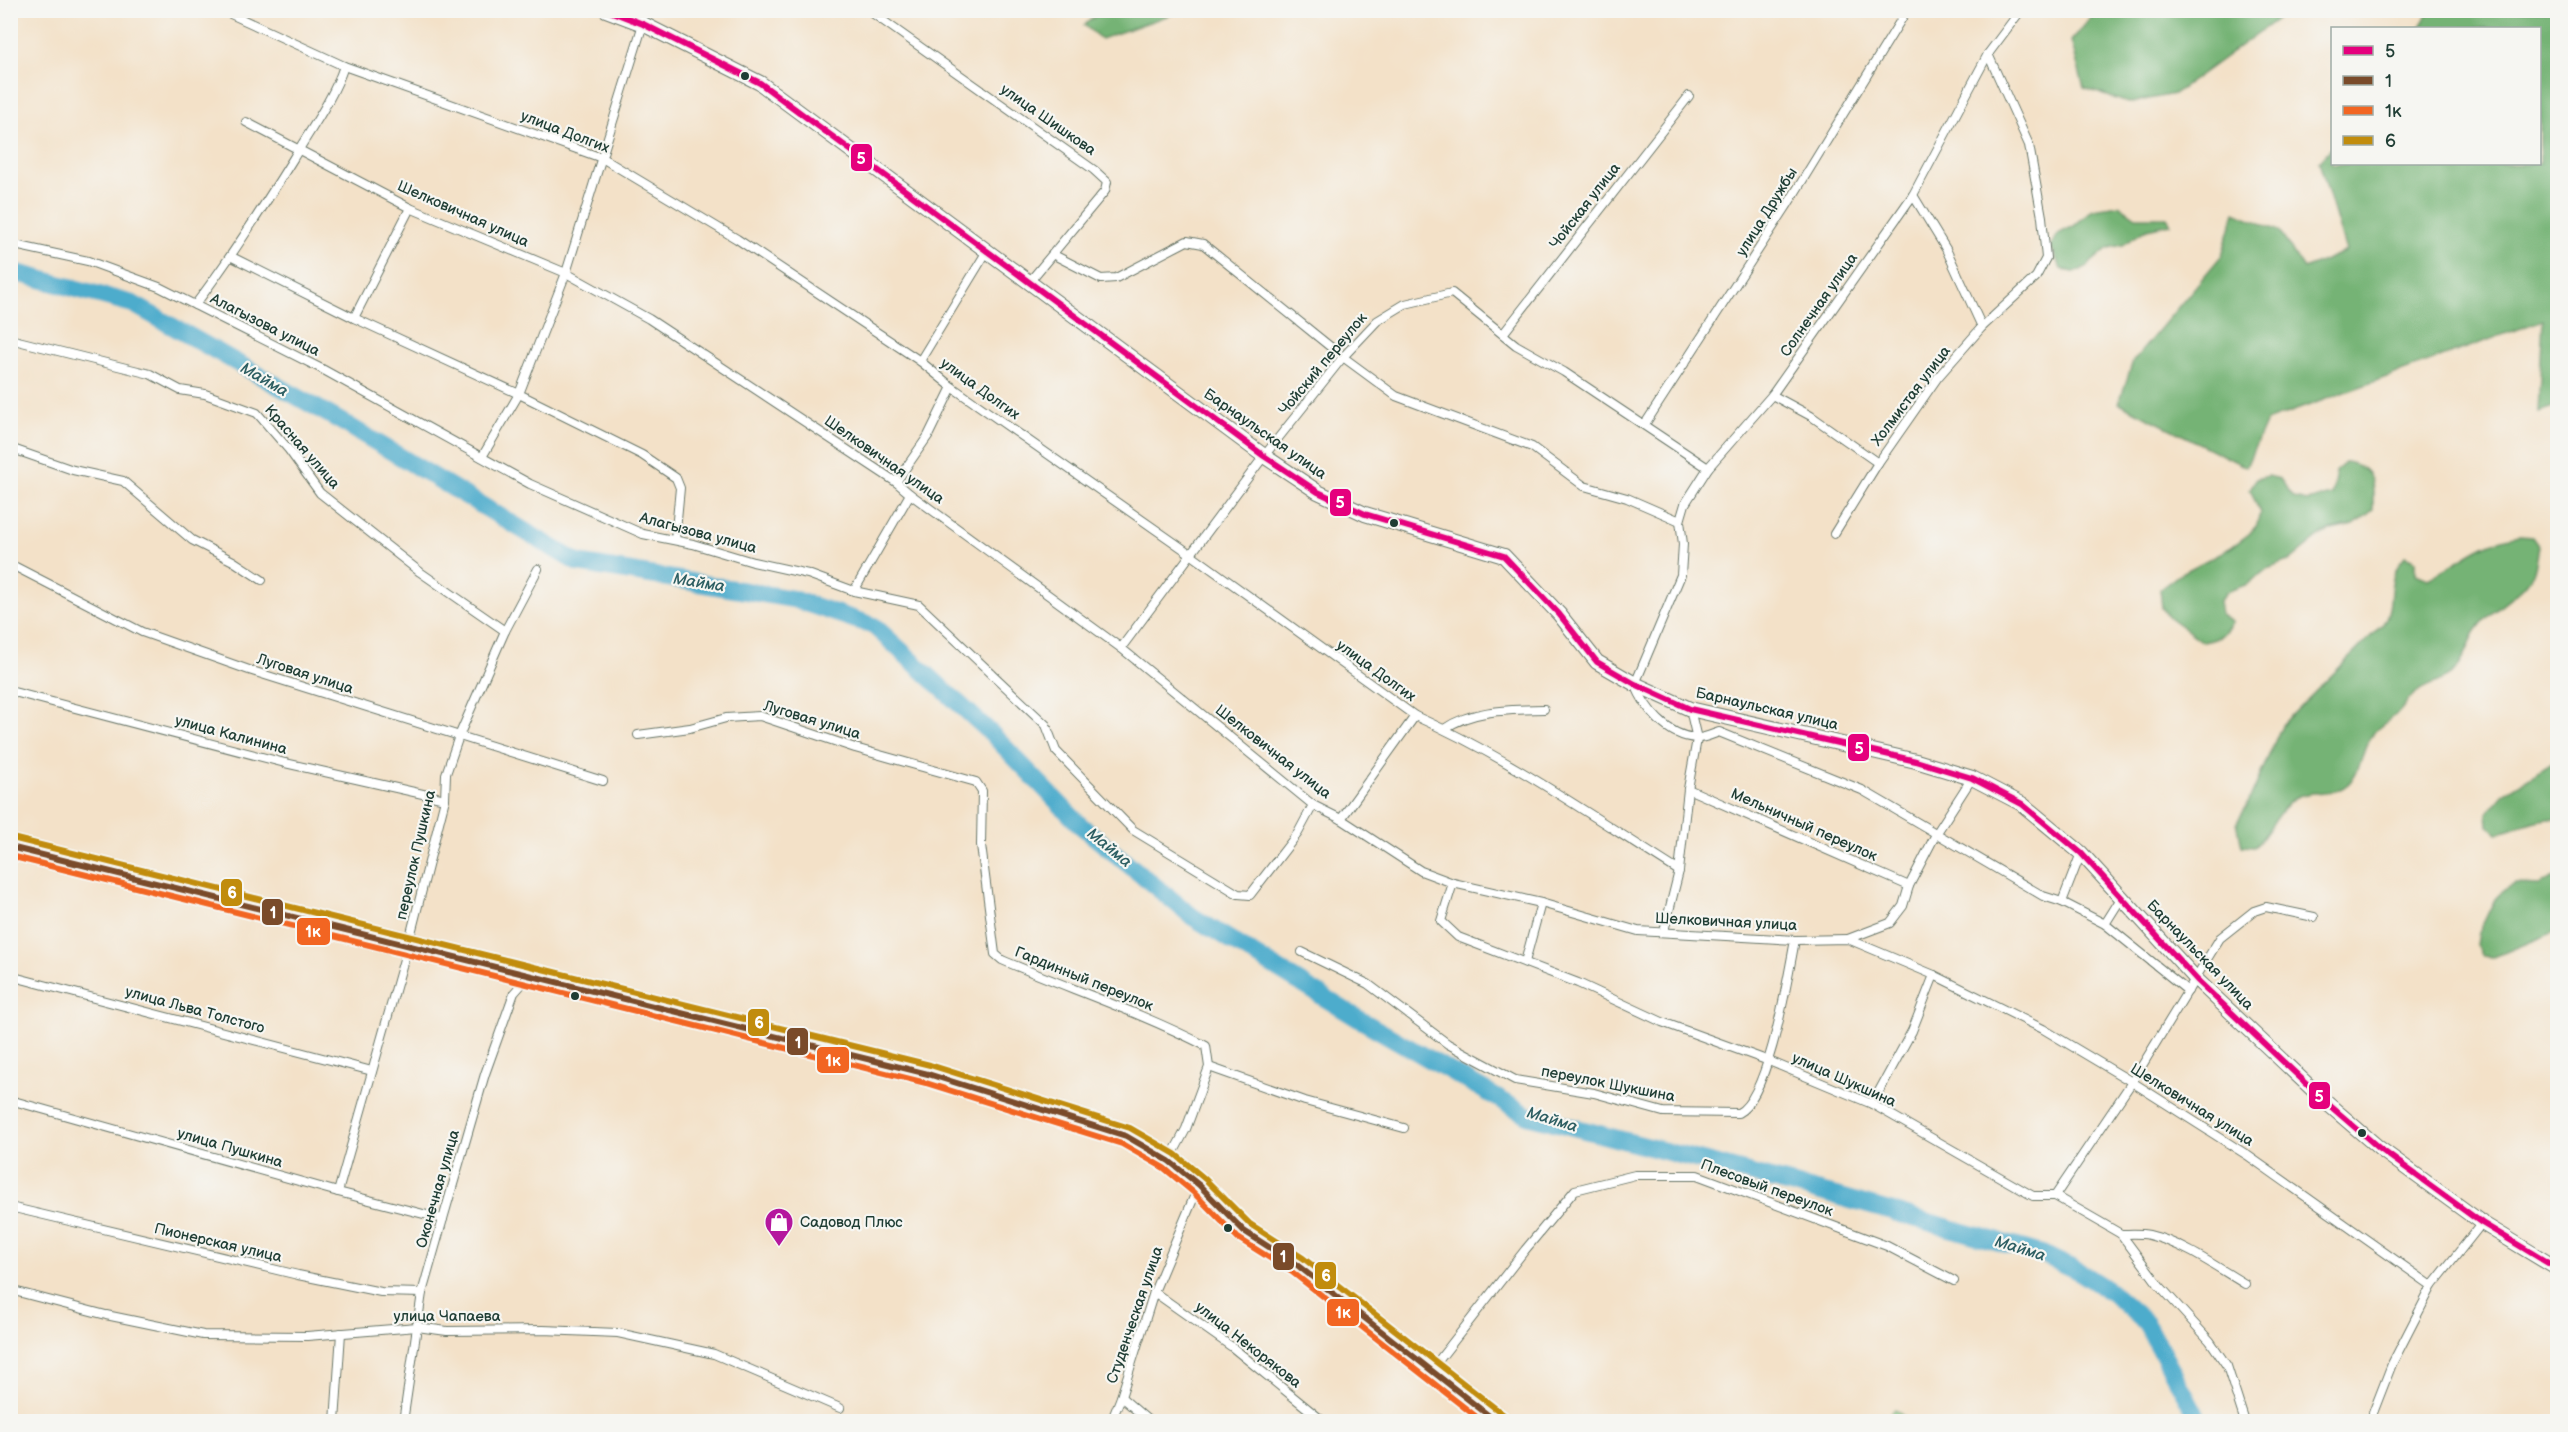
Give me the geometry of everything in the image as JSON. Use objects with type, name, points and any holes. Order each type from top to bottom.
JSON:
[{"type":"main road","name":"Барнаульская улица","points":[[606,10],[623,13],[760,83],[1264,456],[1318,492],[1365,514],[1504,556],[1559,614],[1598,662],[1635,684],[1690,709],[1916,761],[1972,778],[2022,804],[2081,853],[2122,897],[2192,985],[2328,1104],[2379,1148],[2482,1223],[2558,1269]]},
{"type":"street","name":"улица Долгих","points":[[222,10],[344,66],[602,158],[737,239],[920,361],[952,387],[1192,555],[1415,716],[1444,729],[1507,764],[1679,871]]},
{"type":"street","name":"улица Шишкова","points":[[868,10],[1094,170],[1107,182],[1105,190],[1054,255],[1030,281]]},
{"type":"street","name":"улица Дружбы","points":[[1646,424],[1788,204],[1907,10]]},
{"type":"street","name":"Солнечная улица","points":[[1635,684],[1681,575],[1683,544],[1680,520],[1685,504],[1708,468],[1772,395],[1913,195],[1988,54],[2021,10]]},
{"type":"street","points":[[482,457],[519,394],[566,273],[643,24]]},
{"type":"street","name":"Холмистая улица","points":[[1834,534],[1878,463],[1938,377],[1982,327],[2037,277],[2046,258],[2042,217],[2029,145],[1988,54]]},
{"type":"street","points":[[195,305],[232,256],[338,85],[344,66]]},
{"type":"street","name":"Чойская улица","points":[[1503,334],[1689,96]]},
{"type":"street","name":"Шелковичная улица","points":[[246,122],[410,208],[566,273],[649,319],[896,482],[1121,648],[1313,805],[1341,819],[1421,871],[1453,882],[1541,903],[1638,931],[1795,940],[1848,939],[1934,975],[2043,1029],[2247,1155],[2432,1286]]},
{"type":"street","points":[[1913,195],[1946,249],[1982,327]]},
{"type":"street","points":[[354,318],[410,208]]},
{"type":"street","points":[[1054,255],[1101,279],[1116,278],[1187,241],[1203,244],[1342,357],[1396,396],[1532,447],[1584,486],[1627,498],[1680,520]]},
{"type":"street","name":"Алагызова улица","points":[[10,244],[88,261],[159,287],[322,369],[530,484],[643,534],[808,574],[854,591],[919,605],[1046,725],[1056,751],[1133,830],[1238,894],[1250,895],[1298,833],[1313,805]]},
{"type":"street","points":[[920,361],[987,251]]},
{"type":"street","points":[[232,256],[354,318],[519,394],[642,455],[676,478],[680,488],[675,540]]},
{"type":"street","name":"Чойский переулок","points":[[1121,648],[1264,456],[1342,357],[1377,321],[1405,304],[1452,293],[1516,345],[1564,372],[1646,424],[1708,468]]},
{"type":"street","name":"Красная улица","points":[[10,339],[150,374],[180,390],[205,394],[257,412],[289,450],[320,493],[420,572],[505,631]]},
{"type":"street","points":[[896,482],[928,436],[952,387]]},
{"type":"street","points":[[1772,395],[1811,416],[1878,463]]},
{"type":"street","points":[[10,448],[72,470],[123,482],[192,540],[233,561],[262,580]]},
{"type":"street","points":[[854,591],[910,494]]},
{"type":"street","name":"Луговая улица","points":[[10,564],[142,632],[249,670],[603,782]]},
{"type":"street","name":"переулок Пушкина","points":[[338,1192],[408,945],[445,799],[446,774],[459,736],[505,631],[538,569]]},
{"type":"street","points":[[1635,684],[1642,701],[1667,728],[1697,739],[1719,732],[1862,790],[2043,896],[2062,902],[2105,924],[2192,985]]},
{"type":"street","name":"улица Калинина","points":[[10,692],[285,763],[445,799]]},
{"type":"street","points":[[1444,729],[1457,720],[1497,711],[1544,709]]},
{"type":"street","points":[[1664,931],[1679,871],[1688,789],[1697,739],[1690,709]]},
{"type":"street","name":"Луговая улица","points":[[638,735],[690,728],[726,718],[760,716],[855,748],[976,782]]},
{"type":"street","points":[[1341,819],[1415,716]]},
{"type":"street","points":[[1848,939],[1890,923],[1903,906],[1909,886],[1936,834],[1972,778]]},
{"type":"street","name":"Гардинный переулок","points":[[976,782],[982,791],[981,845],[995,954],[1002,960],[1170,1028],[1206,1046],[1209,1067]]},
{"type":"street","name":"Мельничный переулок","points":[[1688,789],[1909,886]]},
{"type":"street","points":[[10,847],[928,1074],[1126,1136],[1169,1161],[1199,1185],[1244,1231],[1297,1265],[1498,1422]]},
{"type":"street","points":[[2062,902],[2081,853]]},
{"type":"street","name":"улица Шукшина","points":[[1453,882],[1441,921],[1458,937],[1578,983],[1662,1022],[1769,1061],[1872,1104],[2033,1196],[2055,1196],[2121,1234],[2159,1285],[2210,1341],[2227,1366],[2245,1422]]},
{"type":"street","points":[[2105,924],[2122,897]]},
{"type":"street","points":[[1525,962],[1541,903]]},
{"type":"street","points":[[2055,1196],[2132,1082],[2220,938],[2254,911],[2265,907],[2314,917]]},
{"type":"street","name":"переулок Шукшина","points":[[1302,952],[1368,984],[1448,1044],[1515,1080],[1594,1093],[1663,1112],[1738,1113],[1746,1109],[1752,1099],[1769,1061],[1795,940]]},
{"type":"street","name":"Оконечная улица","points":[[403,1422],[422,1293],[486,1074],[514,993],[530,975]]},
{"type":"street","points":[[1872,1104],[1912,1030],[1934,975]]},
{"type":"street","name":"улица Льва Толстого","points":[[10,976],[372,1071]]},
{"type":"street","points":[[1169,1161],[1186,1129],[1209,1067],[1305,1101],[1404,1128]]},
{"type":"street","name":"улица Пушкина","points":[[10,1100],[443,1220]]},
{"type":"street","name":"Плесовый переулок","points":[[1432,1370],[1525,1250],[1575,1190],[1635,1175],[1697,1175],[1887,1246],[1954,1281]]},
{"type":"street","name":"Студенческая улица","points":[[1111,1422],[1154,1292],[1199,1185]]},
{"type":"street","name":"Пионерская улица","points":[[10,1207],[298,1275],[381,1292],[422,1293]]},
{"type":"street","points":[[2373,1413],[2392,1364],[2432,1286],[2482,1223]]},
{"type":"street","points":[[2121,1234],[2148,1234],[2172,1243],[2201,1257],[2245,1284]]},
{"type":"street","name":"улица Чапаева","points":[[10,1290],[106,1315],[203,1335],[308,1336],[417,1328],[447,1331],[618,1332],[714,1354],[840,1408]]},
{"type":"street","name":"улица Некорякова","points":[[1154,1292],[1232,1347],[1324,1422]]},
{"type":"street","points":[[335,1422],[341,1333]]},
{"type":"street","points":[[1121,1397],[1150,1422]]},
{"type":"green space","points":[[1103,10],[1181,11],[1101,39],[1084,25]]},
{"type":"green space","points":[[2097,11],[2288,11],[2174,94],[2128,103],[2084,88],[2071,41]]},
{"type":"green space","points":[[2434,11],[2557,11],[2557,406],[2538,412],[2543,320],[2266,421],[2246,467],[2119,403],[2133,361],[2222,255],[2235,212],[2279,231],[2304,269],[2346,251],[2319,162],[2331,148],[2331,165],[2541,165],[2541,27],[2420,27],[2427,15]]},
{"type":"green space","points":[[2119,205],[2136,217],[2167,217],[2171,224],[2147,229],[2123,245],[2108,248],[2081,271],[2061,269],[2051,247],[2058,234],[2074,226],[2093,209]]},
{"type":"green space","points":[[2346,462],[2363,468],[2371,478],[2373,510],[2354,525],[2331,530],[2289,561],[2267,569],[2248,584],[2226,592],[2219,602],[2221,615],[2232,622],[2217,638],[2203,642],[2169,617],[2162,608],[2160,589],[2180,574],[2230,548],[2257,525],[2260,513],[2250,489],[2256,479],[2268,476],[2280,479],[2294,498],[2307,501],[2332,495],[2336,471]]},
{"type":"green space","points":[[2520,535],[2532,536],[2539,546],[2531,576],[2524,587],[2481,624],[2455,671],[2416,693],[2398,713],[2376,730],[2367,743],[2354,776],[2344,787],[2294,798],[2283,808],[2254,847],[2242,846],[2237,822],[2247,806],[2282,725],[2383,624],[2389,607],[2394,574],[2405,556],[2416,561],[2416,574],[2428,579],[2482,547]]},
{"type":"green space","points":[[2557,760],[2557,819],[2534,821],[2497,833],[2488,825],[2487,813],[2503,794]]},
{"type":"green space","points":[[2557,875],[2557,931],[2494,957],[2482,956],[2477,945],[2479,932],[2495,899],[2515,884],[2540,885]]},
{"type":"green space","points":[[1894,1409],[1909,1421],[1883,1421]]},
{"type":"waterway","name":"Майма","points":[[10,271],[133,304],[349,426],[578,563],[793,599],[874,626],[991,733],[1080,825],[1193,917],[1359,1019],[1527,1115],[1836,1196],[2042,1254],[2080,1272],[2112,1293],[2146,1323],[2200,1422]]},
{"type":"transit line","name":"5","points":[[607,10],[643,24],[760,83],[1264,456],[1318,492],[1365,514],[1504,556],[1559,614],[1597,662],[1635,684],[1690,709],[1916,761],[1972,778],[2022,804],[2081,853],[2197,980],[2328,1104],[2379,1148],[2482,1223],[2558,1269]]},
{"type":"transit line","name":"6","points":[[12,838],[930,1065],[1130,1128],[1175,1154],[1205,1179],[1250,1224],[1303,1258],[1504,1415]]},
{"type":"transit line","name":"1","points":[[10,847],[928,1074],[1126,1136],[1169,1161],[1199,1185],[1244,1231],[1297,1265],[1497,1422]]},
{"type":"transit line","name":"1к","points":[[10,856],[926,1083],[1122,1144],[1164,1168],[1193,1192],[1238,1238],[1292,1272],[1483,1422]]},
{"type":"place","name":"Садовод Плюс","points":[[779,1248]]}]
